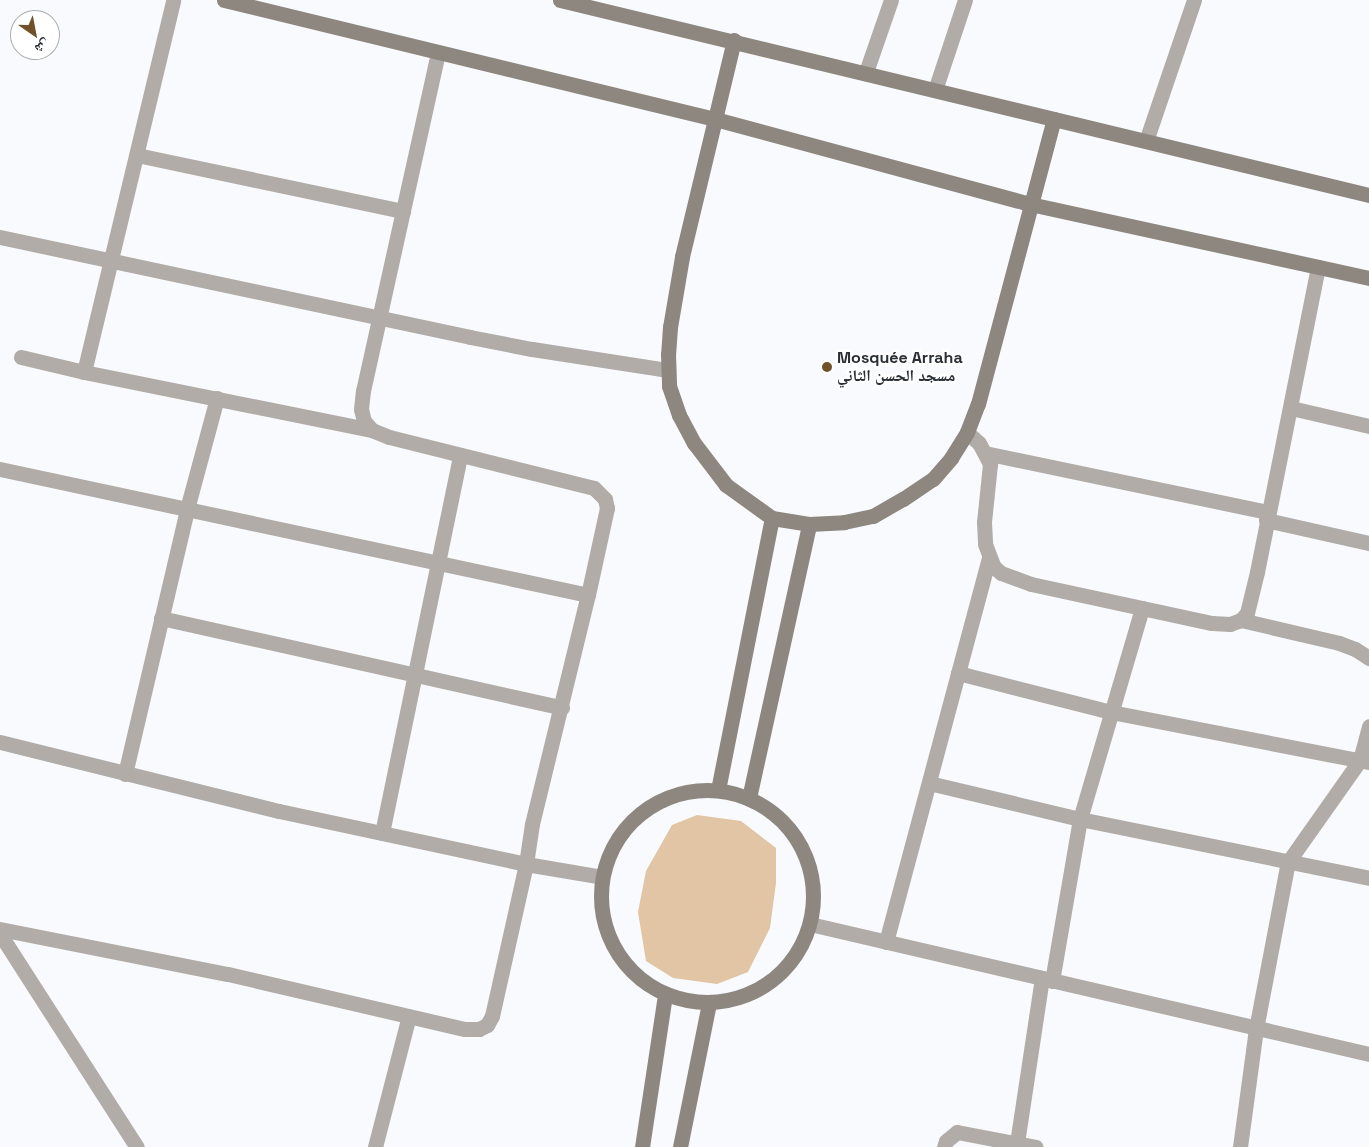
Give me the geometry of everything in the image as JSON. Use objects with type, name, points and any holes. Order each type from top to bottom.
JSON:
[{"type":"street","points":[[84,372],[110,260],[138,155],[173,0]]},
{"type":"street","points":[[224,0],[715,119],[1030,204],[1369,278]]},
{"type":"street","points":[[560,0],[734,40],[1369,195]]},
{"type":"street","points":[[866,72],[891,0]]},
{"type":"street","points":[[935,90],[965,0]]},
{"type":"street","points":[[1146,141],[1194,0]]},
{"type":"street","points":[[734,40],[682,256],[670,327],[669,386],[678,415],[694,443],[726,485],[772,518],[809,524],[844,522],[873,516],[904,499],[933,479],[950,458],[967,432],[978,404],[1054,119]]},
{"type":"street","points":[[372,430],[364,421],[361,409],[364,383],[438,52]]},
{"type":"street","points":[[138,155],[403,211]]},
{"type":"street","points":[[0,237],[239,290],[532,350],[668,370]]},
{"type":"street","points":[[967,432],[979,442],[990,464],[984,522],[985,544],[994,567],[1001,573],[1031,584],[1212,623],[1230,624],[1241,620],[1247,613],[1251,598],[1291,408],[1318,267]]},
{"type":"street","points":[[0,930],[228,974],[465,1029],[479,1029],[487,1025],[492,1016],[526,864],[532,824],[562,708],[607,508],[605,499],[600,492],[584,484],[389,436],[372,430],[84,372],[22,357]]},
{"type":"street","points":[[125,774],[187,509],[217,398]]},
{"type":"street","points":[[1291,408],[1369,426]]},
{"type":"street","points":[[985,453],[1267,516],[1369,543]]},
{"type":"street","points":[[382,833],[460,454]]},
{"type":"street","points":[[0,469],[588,595]]},
{"type":"street","points":[[718,790],[772,518]]},
{"type":"street","points":[[748,798],[809,524]]},
{"type":"street","points":[[886,942],[989,557]]},
{"type":"street","points":[[1017,1143],[1047,979],[1080,819],[1142,608]]},
{"type":"street","points":[[161,618],[562,708]]},
{"type":"street","points":[[1241,620],[1339,643],[1355,649],[1369,658]]},
{"type":"street","points":[[958,673],[1111,712],[1365,761]]},
{"type":"street","points":[[1240,1147],[1256,1030],[1288,862],[1365,761],[1369,726]]},
{"type":"street","points":[[0,742],[125,774],[382,833],[526,864],[602,877]]},
{"type":"street","points":[[929,783],[1080,819],[1369,878]]},
{"type":"street","points":[[718,790],[748,798],[775,813],[795,836],[809,864],[814,894],[810,924],[796,955],[772,981],[742,997],[709,1003],[686,1001],[665,995],[635,976],[612,947],[601,912],[602,877],[612,847],[631,822],[650,807],[686,792],[718,790]]},
{"type":"street","points":[[810,924],[1256,1030],[1369,1054]]},
{"type":"street","points":[[0,934],[137,1147]]},
{"type":"street","points":[[642,1147],[665,995]]},
{"type":"street","points":[[680,1147],[709,1003]]},
{"type":"street","points":[[375,1147],[409,1016]]},
{"type":"street","points":[[944,1147],[946,1141],[957,1132],[1036,1147]]},
{"type":"shaded area","points":[[697,815],[741,821],[776,848],[776,883],[770,928],[748,972],[717,984],[673,978],[646,961],[638,912],[646,871],[672,825]]},
{"type":"place","name":"Mosquée Arraha مسجد الحسن الثاني","points":[[827,367]]}]
